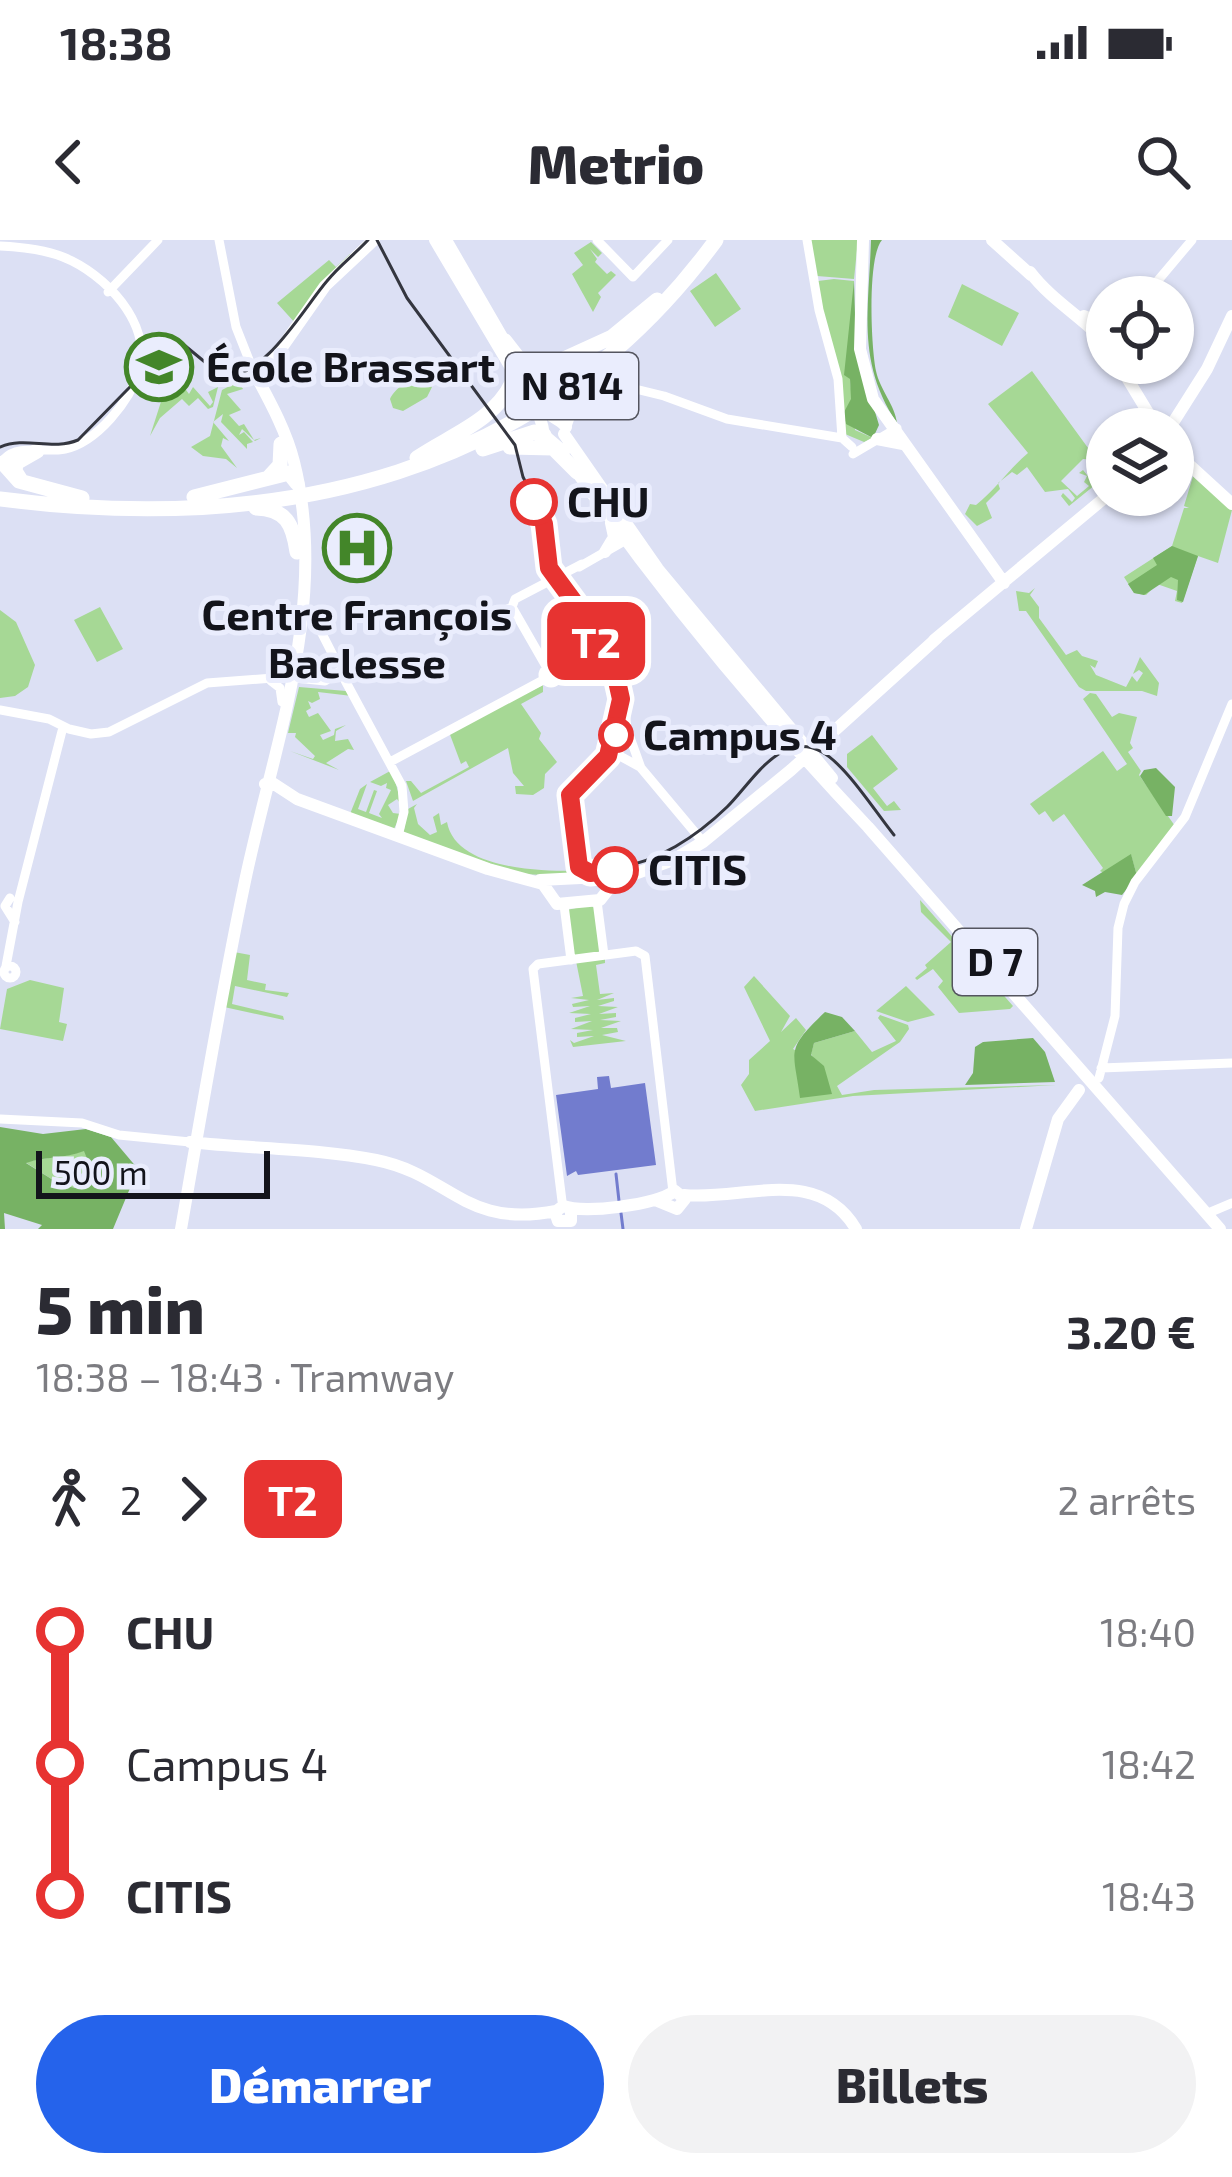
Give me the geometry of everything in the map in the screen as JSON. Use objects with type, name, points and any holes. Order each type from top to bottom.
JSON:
[{"type":"highway","name":"N 814","points":[[194,503],[329,482],[425,460],[538,400],[611,345],[657,300],[706,240]]},
{"type":"highway","name":"N 814","points":[[4,501],[123,508],[245,502],[332,490],[425,460],[494,434],[568,389],[641,328],[716,240]]},
{"type":"highway","points":[[478,451],[534,432],[558,435],[570,409],[645,332],[688,278]]},
{"type":"highway","points":[[425,460],[502,399],[519,373],[575,355],[611,337],[657,300]]},
{"type":"highway","points":[[505,340],[519,359],[530,363],[575,355]]},
{"type":"highway","points":[[608,370],[610,379],[624,386]]},
{"type":"highway","points":[[266,479],[280,465],[281,444]]},
{"type":"highway","points":[[425,460],[548,446],[578,472]]},
{"type":"highway","points":[[10,454],[21,482]]},
{"type":"highway","points":[[10,454],[21,482]]},
{"type":"highway","name":"N 814","points":[[194,503],[266,479],[295,487]]},
{"type":"highway","name":"N 814","points":[[21,482],[82,498]]},
{"type":"highway","name":"N 814","points":[[4,501],[82,498],[275,510],[292,525],[297,552]]},
{"type":"highway","name":"N 814","points":[[4,501],[103,510],[245,502]]},
{"type":"main road","points":[[252,373],[271,363],[320,294],[378,240]]},
{"type":"main road","points":[[435,240],[558,435]]},
{"type":"main road","points":[[446,240],[532,394]]},
{"type":"main road","points":[[866,240],[860,349],[873,399],[1006,581]]},
{"type":"main road","points":[[866,240],[866,356],[877,395],[904,445],[1006,581]]},
{"type":"main road","points":[[999,240],[1032,274],[1086,317]]},
{"type":"main road","points":[[1185,408],[1232,316]]},
{"type":"main road","points":[[1188,408],[1232,326]]},
{"type":"main road","points":[[252,373],[295,487],[294,656]]},
{"type":"main road","points":[[252,373],[285,435],[303,577],[270,785]]},
{"type":"main road","points":[[1131,384],[1149,408]]},
{"type":"main road","points":[[545,414],[558,435]]},
{"type":"main road","name":"D 7","points":[[558,435],[598,502],[658,568],[804,753]]},
{"type":"main road","name":"D 7","points":[[558,435],[626,533],[804,753],[1224,1229]]},
{"type":"main road","points":[[877,439],[904,445]]},
{"type":"main road","points":[[1194,459],[1232,504]]},
{"type":"main road","points":[[598,502],[614,533],[602,553]]},
{"type":"main road","points":[[604,881],[701,840],[1086,513]]},
{"type":"main road","points":[[984,547],[1000,562],[1027,563]]},
{"type":"main road","points":[[988,596],[991,564]]},
{"type":"main road","points":[[270,785],[297,800],[515,877],[553,886],[616,880],[670,861],[701,840],[937,638]]},
{"type":"main road","points":[[177,1229],[238,879],[270,785],[287,679]]},
{"type":"main road","points":[[745,793],[771,778]]},
{"type":"main road","points":[[553,886],[552,901],[564,905],[597,901],[604,881]]},
{"type":"main road","points":[[1026,1229],[1058,1119],[1094,1079]]},
{"type":"main road","points":[[193,1142],[400,1167],[483,1216],[512,1219],[676,1196],[806,1191],[833,1202],[856,1229]]},
{"type":"street","points":[[113,290],[158,240]]},
{"type":"street","points":[[219,240],[236,327],[252,373]]},
{"type":"street","points":[[597,240],[633,277],[668,240]]},
{"type":"street","points":[[806,240],[836,367],[842,438]]},
{"type":"street","points":[[1162,276],[1192,240]]},
{"type":"street","points":[[55,254],[62,241]]},
{"type":"street","points":[[0,249],[61,261],[113,290]]},
{"type":"street","points":[[0,249],[55,254],[82,266],[113,290],[133,332],[136,379],[115,414],[77,445],[10,454]]},
{"type":"street","points":[[589,388],[624,386],[739,422],[842,438],[855,448],[894,427]]},
{"type":"street","points":[[873,399],[881,425],[877,439]]},
{"type":"street","points":[[10,454],[56,450]]},
{"type":"street","points":[[550,673],[512,607],[515,598],[602,553],[626,533]]},
{"type":"street","points":[[564,573],[621,679],[629,752],[701,840]]},
{"type":"street","points":[[460,629],[512,607]]},
{"type":"street","points":[[313,616],[336,662]]},
{"type":"street","points":[[390,762],[604,647]]},
{"type":"street","points":[[294,656],[302,673],[316,682]]},
{"type":"street","points":[[0,710],[65,729],[104,734],[200,686],[256,679],[341,681]]},
{"type":"street","points":[[287,679],[341,681]]},
{"type":"street","points":[[341,681],[364,713],[404,792],[398,836]]},
{"type":"street","points":[[1232,704],[1183,821],[1129,892],[1119,923],[1115,1016],[1094,1079],[1232,1063]]},
{"type":"street","points":[[8,976],[14,909],[65,729]]},
{"type":"street","points":[[597,901],[604,955]]},
{"type":"street","points":[[564,905],[571,960]]},
{"type":"street","points":[[563,1210],[532,971],[538,964],[636,951],[644,956],[676,1196]]},
{"type":"street","points":[[0,1120],[82,1123],[118,1135],[193,1142]]},
{"type":"street","points":[[1209,1211],[1232,1203]]},
{"type":"green space","points":[[810,240],[858,240],[854,279],[817,276]]},
{"type":"green space","points":[[871,240],[882,240],[872,283],[874,359],[897,423],[875,378],[870,356]]},
{"type":"green space","points":[[591,242],[602,253],[598,257],[590,249],[595,262],[607,274],[616,275],[598,293],[601,297],[593,312],[572,274],[583,265],[574,253]]},
{"type":"green space","points":[[350,254],[296,324],[277,303],[329,260],[336,267]]},
{"type":"green space","points":[[716,273],[741,309],[715,327],[690,291]]},
{"type":"green space","points":[[818,281],[854,281],[850,379],[855,430],[873,438],[864,442],[845,434],[822,318]]},
{"type":"green space","points":[[854,281],[856,349],[879,425],[873,438],[846,424],[843,414],[851,399],[850,379],[844,375]]},
{"type":"green space","points":[[962,284],[1019,313],[1002,346],[948,317]]},
{"type":"green space","points":[[176,355],[193,378],[181,383],[189,394],[193,387],[210,406],[208,392],[218,387],[213,407],[208,409],[198,398],[189,406],[182,399],[160,418],[150,436]]},
{"type":"green space","points":[[1032,371],[1086,445],[1086,459],[1061,481],[1077,496],[1086,488],[1086,492],[1069,506],[1061,496],[1072,502],[1075,498],[1068,489],[1045,492],[1027,467],[1017,475],[1012,472],[1001,481],[1028,453],[988,404]]},
{"type":"green space","points":[[426,378],[432,387],[427,397],[403,411],[393,408],[390,399],[396,391],[410,381]]},
{"type":"green space","points":[[239,381],[243,389],[227,394],[241,410],[229,415],[239,426],[244,424],[254,440],[261,438],[255,441],[242,429],[239,435],[244,432],[253,442],[247,449],[221,422],[223,414],[214,421],[222,390]]},
{"type":"green space","points":[[213,423],[229,441],[223,438],[221,446],[237,468],[226,459],[203,456],[191,447],[210,436]]},
{"type":"green space","points":[[1194,473],[1232,510],[1218,563],[1198,556],[1182,603],[1175,601],[1177,591],[1157,584],[1146,595],[1134,593],[1124,577],[1172,546],[1181,516],[1194,516]]},
{"type":"green space","points":[[998,484],[1000,489],[986,503],[992,518],[977,526],[965,514],[970,504],[976,505]]},
{"type":"green space","points":[[1172,546],[1198,556],[1183,602],[1177,600],[1178,580],[1171,577],[1144,595],[1134,593],[1128,584],[1157,565],[1153,558]]},
{"type":"green space","points":[[1035,588],[1030,595],[1039,607],[1039,618],[1066,655],[1077,650],[1098,661],[1095,668],[1090,665],[1096,675],[1126,687],[1132,676],[1137,682],[1143,673],[1133,674],[1140,657],[1159,683],[1157,696],[1079,687],[1026,611],[1019,611],[1016,591],[1029,593]]},
{"type":"green space","points":[[100,607],[123,649],[97,662],[74,620]]},
{"type":"green space","points":[[0,610],[16,622],[35,665],[28,687],[15,696],[0,698]]},
{"type":"green space","points":[[543,685],[543,692],[521,704],[557,762],[545,774],[544,788],[533,795],[516,794],[515,786],[524,786],[513,773],[508,748],[413,801],[406,781],[421,793],[469,767],[466,761],[461,764],[449,732]]},
{"type":"green space","points":[[299,687],[346,691],[352,696],[318,692],[320,699],[308,701],[311,708],[306,711],[309,717],[318,713],[331,731],[320,735],[323,740],[334,735],[335,729],[346,725],[336,731],[335,741],[348,739],[354,750],[326,763],[339,770],[290,751],[315,756],[296,733],[288,733]]},
{"type":"green space","points":[[1096,694],[1112,717],[1119,713],[1137,717],[1130,743],[1133,748],[1128,752],[1175,826],[1137,876],[1131,855],[1104,873],[1100,871],[1103,868],[1064,814],[1053,822],[1045,811],[1039,815],[1030,804],[1103,751],[1117,771],[1127,764],[1083,699]]},
{"type":"green space","points":[[872,735],[898,769],[873,788],[887,806],[894,801],[901,810],[884,811],[847,767],[847,754]]},
{"type":"green space","points":[[1156,768],[1175,787],[1172,816],[1166,816],[1140,776]]},
{"type":"green space","points":[[392,770],[402,806],[397,799],[388,805],[393,813],[401,814],[393,831],[350,814],[360,789],[367,784],[358,809],[366,812],[377,791],[369,813],[382,818],[379,814],[391,790],[387,783],[370,782]]},
{"type":"green space","points":[[417,804],[418,824],[430,835],[437,832],[433,817],[439,813],[441,825],[447,822],[453,837],[479,857],[516,867],[570,871],[568,876],[521,874],[403,835],[408,809]]},
{"type":"green space","points":[[1131,854],[1137,876],[1122,895],[1105,892],[1096,897],[1095,891],[1082,885]]},
{"type":"green space","points":[[920,900],[1013,1006],[1010,1009],[959,1013],[938,987],[943,981],[933,969],[915,978],[951,942],[921,912]]},
{"type":"green space","points":[[595,908],[601,951],[579,957],[572,954],[567,910]]},
{"type":"green space","points":[[234,952],[250,955],[247,980],[266,984],[265,990],[289,993],[287,997],[235,986],[232,1004],[284,1020],[224,1007]]},
{"type":"green space","points":[[605,958],[605,963],[596,965],[600,994],[614,993],[597,1000],[614,1001],[598,1006],[618,1007],[599,1014],[616,1013],[616,1017],[600,1020],[621,1021],[601,1028],[617,1028],[618,1032],[602,1035],[626,1041],[573,1047],[570,1040],[574,1043],[594,1036],[577,1037],[577,1033],[593,1030],[571,1029],[592,1021],[575,1022],[591,1014],[569,1013],[590,1006],[572,1004],[589,1000],[571,998],[583,996],[576,961]]},
{"type":"green space","points":[[754,976],[790,1016],[781,1032],[796,1018],[806,1030],[793,1049],[816,1062],[811,1054],[814,1043],[855,1031],[872,1052],[896,1041],[880,1015],[908,1025],[900,1042],[837,1086],[842,1095],[1056,1085],[853,1096],[755,1111],[741,1085],[749,1074],[749,1060],[770,1041],[744,987]]},
{"type":"green space","points":[[30,980],[64,988],[59,1022],[67,1024],[63,1041],[0,1029],[7,989]]},
{"type":"green space","points":[[906,986],[935,1015],[908,1022],[876,1011]]},
{"type":"green space","points":[[825,1012],[842,1017],[855,1031],[814,1043],[811,1055],[824,1066],[832,1094],[800,1098],[794,1060],[797,1044]]},
{"type":"green space","points":[[1033,1038],[1045,1052],[1055,1082],[965,1085],[973,1073],[975,1047],[983,1042]]},
{"type":"green space","points":[[0,1127],[43,1134],[86,1129],[111,1137],[138,1169],[113,1229],[38,1229],[42,1225],[4,1213],[5,1229],[0,1229]],"holes":[[[84,1151],[90,1166],[76,1188],[61,1185],[26,1163]]]},
{"type":"green space","points":[[85,1150],[90,1166],[81,1174],[77,1188],[61,1185],[25,1162],[70,1155]]},
{"type":"water","points":[[609,1076],[611,1088],[645,1083],[656,1165],[578,1175],[576,1171],[567,1176],[556,1095],[598,1089],[597,1077]]},
{"type":"waterway","points":[[616,1174],[619,1201]]},
{"type":"waterway","points":[[621,1213],[623,1229]]},
{"type":"tram line","points":[[0,447],[78,440],[173,343],[183,344],[223,377],[253,367],[368,240]]},
{"type":"tram line","points":[[377,240],[407,298],[515,445],[523,477],[545,519],[552,571],[578,605],[620,684],[623,705],[614,748],[571,798],[580,866],[597,871],[631,865],[676,846],[715,818],[768,762],[793,748],[807,747],[831,758],[894,835]]},
{"type":"tram line","name":"T2","points":[[534,502],[544,524],[549,568],[577,606],[621,694],[611,751],[573,790],[568,803],[579,867],[590,873],[615,870]]},
{"type":"place","name":"École Brassart","points":[[159,367]]},
{"type":"place","name":"CHU","points":[[534,502]]},
{"type":"place","name":"Centre François Baclesse","points":[[357,548]]},
{"type":"place","name":"Campus 4","points":[[616,735]]},
{"type":"place","name":"CITIS","points":[[615,870]]}]
